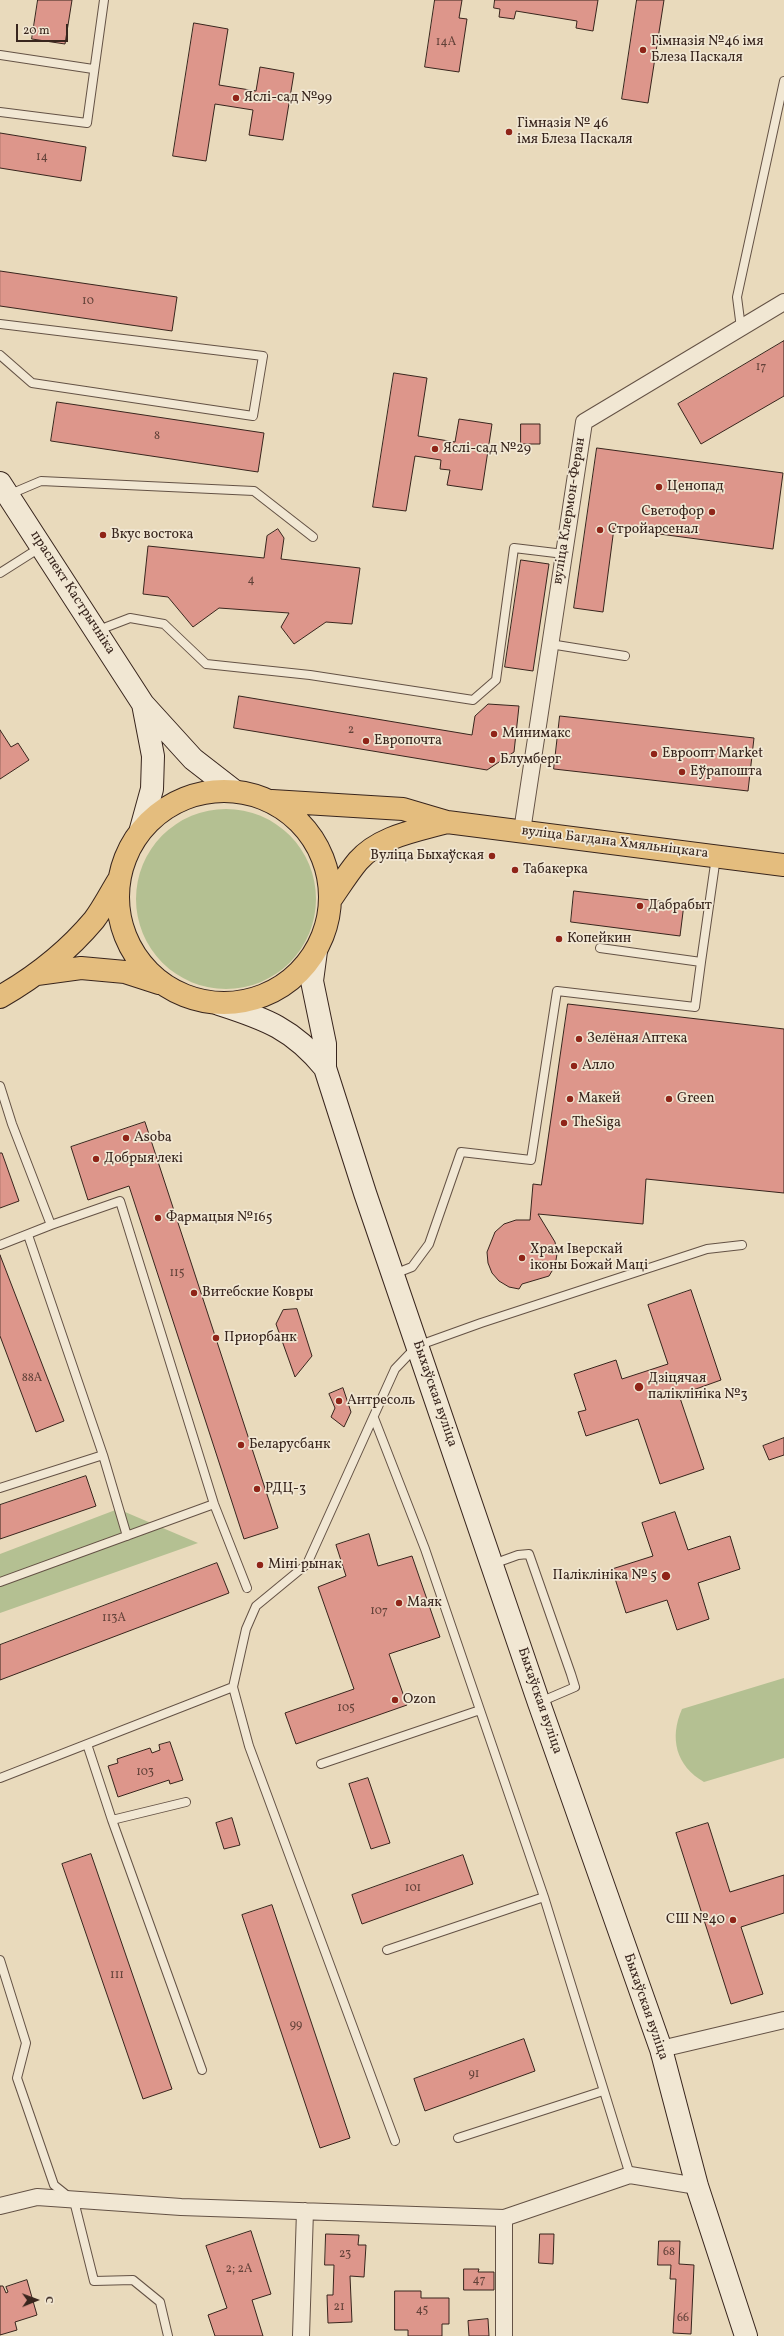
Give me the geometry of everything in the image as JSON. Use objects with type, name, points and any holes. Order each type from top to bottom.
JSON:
[{"type":"main road","name":"праспект Кастрычніка","points":[[4,489],[143,704],[193,759],[233,790]]},
{"type":"main road","name":"праспект Кастрычніка","points":[[141,829],[152,789],[153,756],[143,704]]},
{"type":"main road","points":[[0,997],[37,974],[94,919],[118,881],[126,854],[141,829],[166,806],[198,792],[233,790],[253,793],[272,801],[304,825],[325,860],[331,899],[327,926],[316,952],[291,980],[257,999],[219,1004],[189,998],[162,984],[125,972],[81,968],[37,974]]},
{"type":"main road","name":"вуліца Багдана Хмяльніцкага","points":[[272,801],[403,809],[447,822],[784,865]]},
{"type":"main road","name":"вуліца Багдана Хмяльніцкага","points":[[331,899],[359,860],[380,843],[447,822]]},
{"type":"main road","points":[[118,881],[120,920],[135,956],[162,984]]},
{"type":"main road","name":"Быхаўская вуліца","points":[[316,952],[312,981],[325,1044],[325,1068],[417,1346],[493,1564],[539,1703],[661,2049],[697,2186],[746,2336]]},
{"type":"main road","name":"Быхаўская вуліца","points":[[219,1004],[272,1022],[308,1047],[325,1068]]},
{"type":"street","name":"вуліца Клермон-Феран","points":[[522,831],[584,422],[784,302]]},
{"type":"street","points":[[661,2049],[784,2020]]},
{"type":"street","points":[[0,2206],[36,2197],[74,2201],[504,2218],[630,2175],[697,2186]]},
{"type":"street","points":[[301,2336],[305,2211]]},
{"type":"street","points":[[504,2218],[504,2336]]},
{"type":"lane","points":[[0,112],[87,124],[93,69],[104,0]]},
{"type":"lane","points":[[0,55],[93,69]]},
{"type":"lane","points":[[741,328],[737,298],[784,80]]},
{"type":"lane","points":[[0,324],[263,356],[253,416],[32,383],[0,355]]},
{"type":"lane","points":[[4,489],[41,482],[254,491],[313,536]]},
{"type":"lane","points":[[0,573],[42,546]]},
{"type":"lane","points":[[96,631],[130,618],[164,624],[206,664],[310,675],[473,700],[496,680],[514,548],[564,554]]},
{"type":"lane","points":[[550,644],[625,656]]},
{"type":"lane","points":[[393,1274],[412,1267],[428,1244],[461,1152],[531,1160],[557,992],[695,1007],[716,856]]},
{"type":"lane","points":[[600,948],[701,962]]},
{"type":"lane","points":[[0,1086],[24,1156],[51,1225]]},
{"type":"lane","points":[[0,1245],[51,1225],[120,1201],[214,1504],[247,1588]]},
{"type":"lane","points":[[28,1235],[103,1455],[127,1536]]},
{"type":"lane","points":[[395,2141],[249,1746],[233,1687],[246,1629],[256,1606],[306,1564],[374,1418],[395,1368],[417,1346],[481,1323],[707,1249],[742,1245]]},
{"type":"lane","points":[[374,1418],[425,1549],[544,1897],[630,2175]]},
{"type":"lane","points":[[0,1488],[103,1455]]},
{"type":"lane","points":[[0,1582],[214,1504]]},
{"type":"lane","points":[[493,1564],[518,1555],[529,1554],[576,1687],[539,1703]]},
{"type":"lane","points":[[0,1778],[233,1687]]},
{"type":"lane","points":[[321,1764],[480,1710]]},
{"type":"lane","points":[[87,1744],[112,1820],[202,2070]]},
{"type":"lane","points":[[112,1820],[186,1802]]},
{"type":"lane","points":[[387,1950],[544,1897]]},
{"type":"lane","points":[[0,1960],[26,2043],[17,2078],[54,2185],[74,2201],[94,2281],[132,2280],[160,2302],[168,2336]]},
{"type":"lane","points":[[458,2138],[603,2091]]},
{"type":"green space","points":[[226,809],[243,811],[260,816],[276,824],[295,842],[301,849],[312,873],[316,899],[314,916],[309,933],[301,949],[283,968],[276,974],[252,985],[226,989],[209,987],[192,982],[176,974],[157,956],[151,949],[140,925],[136,899],[138,882],[143,865],[151,849],[169,830],[176,824],[200,813]]},
{"type":"green space","points":[[118,1509],[198,1543],[0,1613],[0,1554]]},
{"type":"green space","points":[[784,1678],[784,1758],[704,1782],[687,1768],[681,1760],[676,1741],[676,1730],[682,1709]]},
{"type":"building","points":[[38,0],[72,0],[65,44],[32,39]]},
{"type":"building","points":[[435,0],[462,0],[459,18],[467,19],[459,72],[425,67]]},
{"type":"building","points":[[495,0],[598,0],[593,31],[576,28],[577,21],[516,11],[514,19],[499,17],[500,9],[494,8]]},
{"type":"building","name":"Гімназія №46 імя Блеза Паскаля","points":[[637,0],[664,0],[648,103],[622,99]]},
{"type":"building","name":"Яслі-сад №99","points":[[194,23],[228,29],[219,85],[256,91],[260,67],[294,73],[283,140],[249,135],[253,110],[215,104],[206,161],[173,156]]},
{"type":"building","points":[[0,133],[86,147],[81,181],[0,168]]},
{"type":"building","points":[[0,271],[177,297],[172,331],[0,306]]},
{"type":"building","points":[[784,341],[784,396],[701,444],[678,404]]},
{"type":"building","name":"Яслі-сад №29","points":[[394,373],[427,378],[418,436],[455,442],[459,419],[492,424],[482,490],[447,485],[450,470],[440,469],[441,460],[415,456],[406,511],[373,507]]},
{"type":"building","points":[[57,402],[264,433],[258,472],[51,441]]},
{"type":"building","points":[[521,424],[540,424],[540,444],[521,444]]},
{"type":"building","points":[[597,448],[783,473],[773,549],[614,528],[603,612],[574,608]]},
{"type":"building","points":[[278,529],[284,538],[281,559],[360,568],[352,624],[326,622],[294,644],[281,627],[289,613],[219,608],[193,627],[168,597],[143,594],[148,546],[264,558],[267,536]]},
{"type":"building","points":[[521,560],[549,564],[533,671],[505,667]]},
{"type":"building","points":[[239,696],[472,735],[475,716],[488,704],[519,706],[514,752],[487,770],[234,728]]},
{"type":"building","name":"Евроопт Market","points":[[560,716],[754,738],[748,791],[554,769]]},
{"type":"building","points":[[0,730],[11,747],[18,743],[29,760],[0,779]]},
{"type":"building","points":[[574,891],[684,904],[680,936],[571,922]]},
{"type":"building","name":"Green","points":[[568,1004],[784,1029],[784,1193],[646,1179],[643,1224],[538,1214],[555,1242],[557,1254],[555,1266],[549,1276],[522,1284],[519,1289],[509,1287],[499,1281],[492,1273],[488,1263],[487,1252],[495,1232],[504,1224],[516,1220],[530,1220],[533,1184],[541,1185]]},
{"type":"building","points":[[145,1122],[278,1528],[244,1539],[129,1186],[88,1200],[71,1147]]},
{"type":"building","points":[[0,1153],[2,1153],[19,1201],[0,1208]]},
{"type":"building","points":[[0,1255],[64,1421],[36,1432],[0,1336]]},
{"type":"building","name":"Дзіцячая паліклініка №3","points":[[691,1290],[721,1380],[679,1395],[704,1469],[660,1484],[638,1419],[586,1436],[578,1412],[586,1410],[574,1374],[616,1360],[622,1379],[668,1364],[648,1305]]},
{"type":"building","points":[[297,1309],[312,1356],[295,1377],[276,1324],[283,1310]]},
{"type":"building","name":"Антресоль","points":[[343,1388],[351,1412],[344,1427],[331,1417],[335,1408],[329,1394]]},
{"type":"building","points":[[784,1438],[784,1455],[769,1460],[763,1446]]},
{"type":"building","points":[[86,1476],[96,1506],[0,1539],[0,1505]]},
{"type":"building","name":"Паліклініка № 5","points":[[675,1512],[688,1550],[730,1536],[740,1569],[698,1583],[709,1619],[677,1630],[667,1600],[626,1613],[612,1569],[653,1556],[642,1523]]},
{"type":"building","points":[[369,1534],[378,1566],[412,1556],[440,1637],[389,1654],[407,1705],[296,1744],[285,1713],[354,1689],[318,1587],[346,1576],[336,1545]]},
{"type":"building","points":[[217,1563],[229,1593],[0,1680],[0,1645]]},
{"type":"building","points":[[170,1742],[183,1780],[170,1784],[169,1780],[118,1797],[108,1766],[118,1763],[117,1759],[150,1748],[152,1753],[160,1750],[159,1745]]},
{"type":"building","points":[[368,1778],[390,1843],[371,1849],[349,1784]]},
{"type":"building","points":[[232,1818],[240,1845],[224,1849],[216,1823]]},
{"type":"building","name":"СШ №40","points":[[708,1823],[730,1892],[784,1875],[784,1913],[741,1927],[763,1994],[731,2004],[676,1833]]},
{"type":"building","points":[[91,1854],[172,2089],[143,2099],[62,1864]]},
{"type":"building","points":[[463,1855],[473,1884],[362,1924],[352,1895]]},
{"type":"building","points":[[272,1905],[350,2138],[320,2148],[242,1915]]},
{"type":"building","points":[[524,2039],[535,2071],[425,2111],[414,2079]]},
{"type":"building","points":[[251,2231],[271,2294],[252,2300],[263,2336],[215,2336],[208,2315],[227,2308],[206,2246]]},
{"type":"building","points":[[326,2234],[359,2235],[358,2245],[366,2245],[364,2277],[350,2276],[352,2322],[328,2323],[327,2295],[333,2295],[334,2265],[325,2265]]},
{"type":"building","points":[[540,2234],[554,2234],[553,2264],[539,2263]]},
{"type":"building","points":[[659,2241],[680,2241],[679,2264],[694,2265],[691,2334],[673,2333],[676,2279],[670,2279],[671,2265],[658,2265]]},
{"type":"building","points":[[464,2269],[479,2269],[478,2272],[494,2272],[494,2290],[464,2290]]},
{"type":"building","points":[[27,2280],[37,2315],[15,2322],[17,2330],[0,2335],[0,2286],[3,2286],[6,2293],[8,2292],[6,2287]]},
{"type":"building","points":[[395,2291],[421,2291],[421,2298],[449,2298],[449,2324],[442,2324],[442,2336],[408,2336],[408,2330],[395,2330]]},
{"type":"building","points":[[488,2319],[489,2336],[469,2336],[468,2321]]},
{"type":"place","name":"Гімназія №46 імя Блеза Паскаля","points":[[643,50]]},
{"type":"place","name":"Яслі-сад №99","points":[[236,98]]},
{"type":"place","name":"Гімназія № 46 імя Блеза Паскаля","points":[[509,132]]},
{"type":"place","name":"Яслі-сад №29","points":[[435,449]]},
{"type":"place","name":"Ценопад","points":[[659,487]]},
{"type":"place","name":"Светофор","points":[[712,512]]},
{"type":"place","name":"Стройарсенал","points":[[600,530]]},
{"type":"place","name":"Вкус востока","points":[[103,535]]},
{"type":"place","name":"Минимакс","points":[[494,734]]},
{"type":"place","name":"Европочта","points":[[366,741]]},
{"type":"place","name":"Евроопт Market","points":[[654,754]]},
{"type":"place","name":"Блумберг","points":[[492,760]]},
{"type":"place","name":"Еўрапошта","points":[[682,772]]},
{"type":"place","name":"Вуліца Быхаўская","points":[[492,856]]},
{"type":"place","name":"Табакерка","points":[[515,870]]},
{"type":"place","name":"Дабрабыт","points":[[640,906]]},
{"type":"place","name":"Копейкин","points":[[559,939]]},
{"type":"place","name":"Зелёная Аптека","points":[[579,1039]]},
{"type":"place","name":"Алло","points":[[574,1066]]},
{"type":"place","name":"Макей","points":[[570,1099]]},
{"type":"place","name":"Green","points":[[669,1099]]},
{"type":"place","name":"TheSiga","points":[[564,1123]]},
{"type":"place","name":"Asoba","points":[[126,1138]]},
{"type":"place","name":"Добрыя лекі","points":[[96,1159]]},
{"type":"place","name":"Фармацыя №165","points":[[158,1218]]},
{"type":"place","name":"Храм Іверскай іконы Божай Маці","points":[[522,1258]]},
{"type":"place","name":"Витебские Ковры","points":[[194,1293]]},
{"type":"place","name":"Приорбанк","points":[[216,1338]]},
{"type":"place","name":"Дзіцячая паліклініка №3","points":[[639,1387]]},
{"type":"place","name":"Антресоль","points":[[339,1401]]},
{"type":"place","name":"Беларусбанк","points":[[241,1445]]},
{"type":"place","name":"РДЦ-3","points":[[257,1489]]},
{"type":"place","name":"Міні рынак","points":[[260,1565]]},
{"type":"place","name":"Паліклініка № 5","points":[[666,1576]]},
{"type":"place","name":"Маяк","points":[[399,1603]]},
{"type":"place","name":"Ozon","points":[[395,1700]]},
{"type":"place","name":"СШ №40","points":[[733,1920]]}]
